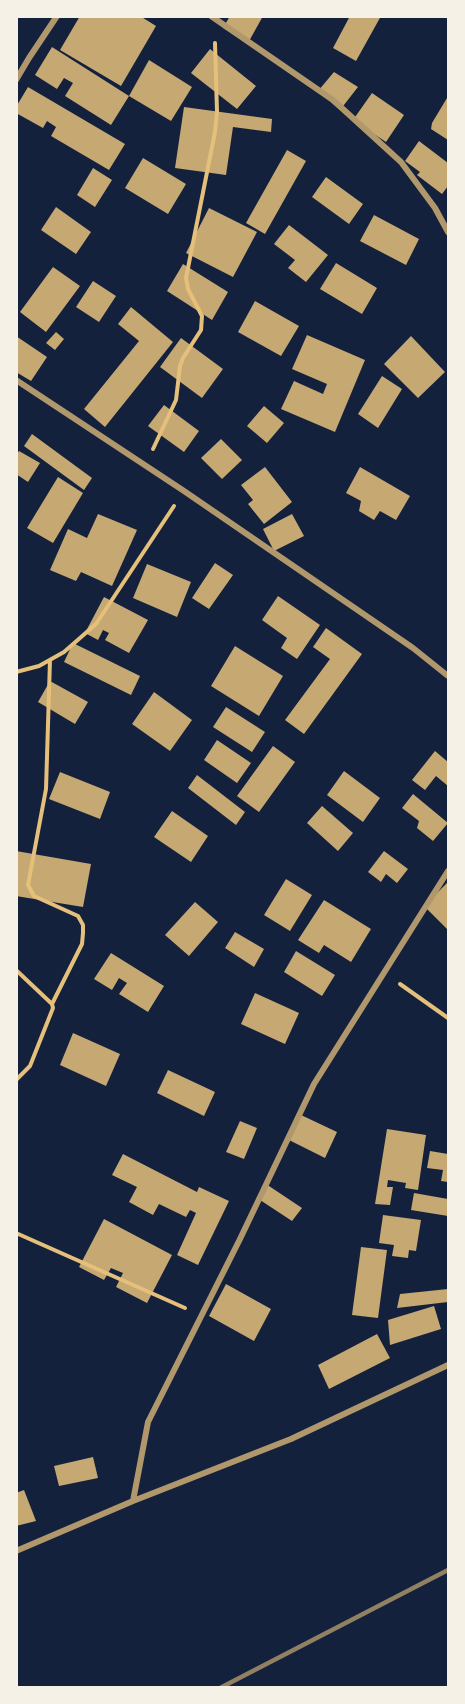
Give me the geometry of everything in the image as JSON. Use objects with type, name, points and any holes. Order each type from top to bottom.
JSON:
[{"type":"street","points":[[16,80],[57,16]]},
{"type":"street","points":[[213,17],[333,100],[401,162],[435,208],[448,232]]},
{"type":"street","points":[[16,380],[184,491],[413,648],[448,676]]},
{"type":"street","points":[[133,1501],[148,1422],[314,1084],[448,872]]},
{"type":"street","points":[[16,1551],[133,1501],[291,1439],[448,1365]]},
{"type":"path","points":[[145,465],[174,405],[183,358],[201,330],[202,316],[188,290],[186,278],[215,132],[217,112],[213,17]]},
{"type":"path","points":[[16,672],[39,666],[50,660],[96,624],[184,491]]},
{"type":"path","points":[[16,1080],[30,1066],[52,1014],[52,1004],[82,944],[84,933],[78,916],[34,896],[28,885],[46,789],[50,660]]},
{"type":"path","points":[[16,970],[52,1004]]},
{"type":"path","points":[[383,972],[448,1017]]},
{"type":"path","points":[[16,1233],[202,1315]]},
{"type":"building","points":[[80,16],[140,16],[156,26],[121,86],[60,50]]},
{"type":"building","points":[[230,16],[263,16],[248,43],[223,28]]},
{"type":"building","points":[[350,16],[381,16],[356,61],[333,48]]},
{"type":"building","points":[[52,47],[129,96],[111,125],[65,96],[73,83],[64,78],[57,89],[35,75]]},
{"type":"building","points":[[210,49],[256,86],[237,109],[191,73]]},
{"type":"building","points":[[149,60],[192,87],[171,121],[129,96]]},
{"type":"building","points":[[334,72],[358,87],[340,110],[318,91]]},
{"type":"building","points":[[28,87],[125,144],[109,170],[51,136],[56,127],[47,121],[43,128],[16,113],[16,107]]},
{"type":"building","points":[[372,93],[404,115],[386,142],[353,120]]},
{"type":"building","points":[[447,98],[448,140],[431,129],[432,123]]},
{"type":"building","points":[[184,107],[272,119],[271,132],[233,127],[226,175],[175,168]]},
{"type":"building","points":[[419,141],[448,163],[448,186],[442,194],[417,175],[420,172],[405,161]]},
{"type":"building","points":[[287,150],[306,161],[265,234],[246,223]]},
{"type":"building","points":[[143,158],[186,184],[168,214],[125,188]]},
{"type":"building","points":[[93,168],[112,180],[95,207],[77,195]]},
{"type":"building","points":[[326,177],[363,204],[349,224],[312,197]]},
{"type":"building","points":[[56,207],[91,232],[76,254],[41,230]]},
{"type":"building","points":[[209,208],[257,232],[233,277],[186,253]]},
{"type":"building","points":[[374,215],[419,239],[406,265],[360,241]]},
{"type":"building","points":[[289,225],[328,255],[306,282],[288,268],[295,260],[274,244]]},
{"type":"building","points":[[336,263],[377,288],[362,314],[320,289]]},
{"type":"building","points":[[183,264],[228,292],[212,320],[167,291]]},
{"type":"building","points":[[53,267],[80,286],[46,332],[20,312]]},
{"type":"building","points":[[93,281],[116,296],[99,322],[76,307]]},
{"type":"building","points":[[255,301],[299,326],[281,356],[238,332]]},
{"type":"building","points":[[131,307],[173,342],[105,427],[84,409],[139,341],[118,324]]},
{"type":"building","points":[[56,332],[64,339],[55,350],[46,343]]},
{"type":"building","points":[[307,335],[365,360],[335,432],[281,409],[294,381],[323,394],[327,384],[292,369]]},
{"type":"building","points":[[16,336],[47,357],[31,381],[16,372]]},
{"type":"building","points":[[411,336],[445,372],[418,398],[384,364]]},
{"type":"building","points":[[181,338],[223,369],[202,398],[160,367]]},
{"type":"building","points":[[382,376],[402,389],[378,428],[358,414]]},
{"type":"building","points":[[164,405],[199,431],[184,452],[148,426]]},
{"type":"building","points":[[264,406],[284,423],[267,443],[247,426]]},
{"type":"building","points":[[32,434],[92,478],[84,490],[24,446]]},
{"type":"building","points":[[221,439],[242,460],[222,479],[201,458]]},
{"type":"building","points":[[19,451],[40,463],[28,482],[16,474],[16,455]]},
{"type":"building","points":[[265,467],[292,502],[264,524],[248,504],[253,500],[241,485]]},
{"type":"building","points":[[360,467],[410,496],[396,520],[380,511],[374,520],[359,511],[361,501],[346,493]]},
{"type":"building","points":[[58,477],[83,493],[53,543],[27,528]]},
{"type":"building","points":[[98,514],[137,530],[112,586],[81,572],[76,581],[50,570],[68,529],[87,538]]},
{"type":"building","points":[[292,514],[304,536],[274,551],[263,529]]},
{"type":"building","points":[[215,563],[233,575],[209,609],[192,598]]},
{"type":"building","points":[[147,564],[191,582],[177,617],[133,598]]},
{"type":"building","points":[[278,596],[320,625],[297,659],[281,648],[287,638],[262,620]]},
{"type":"building","points":[[104,597],[148,620],[129,653],[105,640],[109,633],[103,630],[98,640],[85,633]]},
{"type":"building","points":[[326,628],[362,654],[304,734],[285,720],[330,659],[313,647]]},
{"type":"building","points":[[73,643],[140,676],[131,695],[64,662]]},
{"type":"building","points":[[235,646],[283,676],[259,716],[211,686]]},
{"type":"building","points":[[50,681],[88,702],[75,724],[38,702]]},
{"type":"building","points":[[154,692],[192,720],[170,751],[132,724]]},
{"type":"building","points":[[226,707],[265,732],[252,752],[213,727]]},
{"type":"building","points":[[217,740],[251,763],[237,783],[204,760]]},
{"type":"building","points":[[273,746],[295,762],[259,812],[237,796]]},
{"type":"building","points":[[435,751],[448,762],[448,786],[436,776],[425,790],[412,780]]},
{"type":"building","points":[[344,771],[380,798],[363,822],[327,795]]},
{"type":"building","points":[[60,772],[110,792],[100,819],[49,799]]},
{"type":"building","points":[[197,775],[245,812],[236,825],[188,788]]},
{"type":"building","points":[[413,794],[448,823],[433,841],[417,828],[419,821],[402,808]]},
{"type":"building","points":[[322,806],[353,833],[338,851],[307,823]]},
{"type":"building","points":[[172,811],[208,836],[191,862],[154,837]]},
{"type":"building","points":[[16,851],[91,864],[83,907],[16,896]]},
{"type":"building","points":[[384,851],[408,869],[397,883],[386,874],[381,882],[368,872]]},
{"type":"building","points":[[286,879],[312,895],[290,931],[264,915]]},
{"type":"building","points":[[448,882],[448,930],[424,906]]},
{"type":"building","points":[[324,900],[371,929],[351,962],[324,945],[319,953],[298,940]]},
{"type":"building","points":[[195,902],[218,922],[189,956],[165,935]]},
{"type":"building","points":[[235,932],[264,949],[254,967],[225,948]]},
{"type":"building","points":[[296,951],[335,975],[322,996],[284,972]]},
{"type":"building","points":[[111,953],[164,986],[148,1012],[119,994],[127,983],[119,978],[112,990],[94,979]]},
{"type":"building","points":[[255,993],[299,1013],[285,1044],[241,1024]]},
{"type":"building","points":[[73,1033],[120,1054],[106,1086],[60,1065]]},
{"type":"building","points":[[168,1070],[215,1092],[204,1116],[157,1093]]},
{"type":"building","points":[[301,1115],[337,1132],[325,1158],[289,1140]]},
{"type":"building","points":[[240,1121],[257,1128],[244,1159],[226,1152]]},
{"type":"building","points":[[387,1129],[426,1135],[418,1190],[405,1188],[406,1183],[388,1180],[387,1187],[393,1187],[390,1205],[375,1204]]},
{"type":"building","points":[[430,1151],[448,1154],[448,1182],[441,1181],[443,1170],[427,1168]]},
{"type":"building","points":[[123,1154],[197,1192],[199,1187],[229,1201],[198,1265],[177,1255],[196,1213],[190,1210],[186,1217],[159,1204],[153,1215],[129,1202],[137,1187],[112,1175]]},
{"type":"building","points":[[266,1184],[302,1208],[292,1221],[257,1198]]},
{"type":"building","points":[[414,1193],[448,1199],[448,1216],[411,1210]]},
{"type":"building","points":[[383,1215],[421,1220],[416,1251],[409,1250],[408,1258],[392,1256],[394,1245],[379,1243]]},
{"type":"building","points":[[104,1219],[172,1255],[147,1303],[116,1287],[123,1273],[111,1268],[104,1280],[79,1267]]},
{"type":"building","points":[[361,1247],[387,1250],[378,1318],[352,1315]]},
{"type":"building","points":[[226,1284],[271,1309],[254,1341],[209,1316]]},
{"type":"building","points":[[448,1289],[448,1302],[397,1308],[400,1294]]},
{"type":"building","points":[[434,1306],[441,1329],[390,1345],[388,1320]]},
{"type":"building","points":[[377,1334],[390,1358],[329,1389],[318,1365]]},
{"type":"building","points":[[93,1457],[98,1478],[59,1486],[54,1466]]},
{"type":"building","points":[[24,1490],[36,1521],[16,1526],[16,1493]]},
{"type":"railway","points":[[220,1688],[448,1570]]}]
